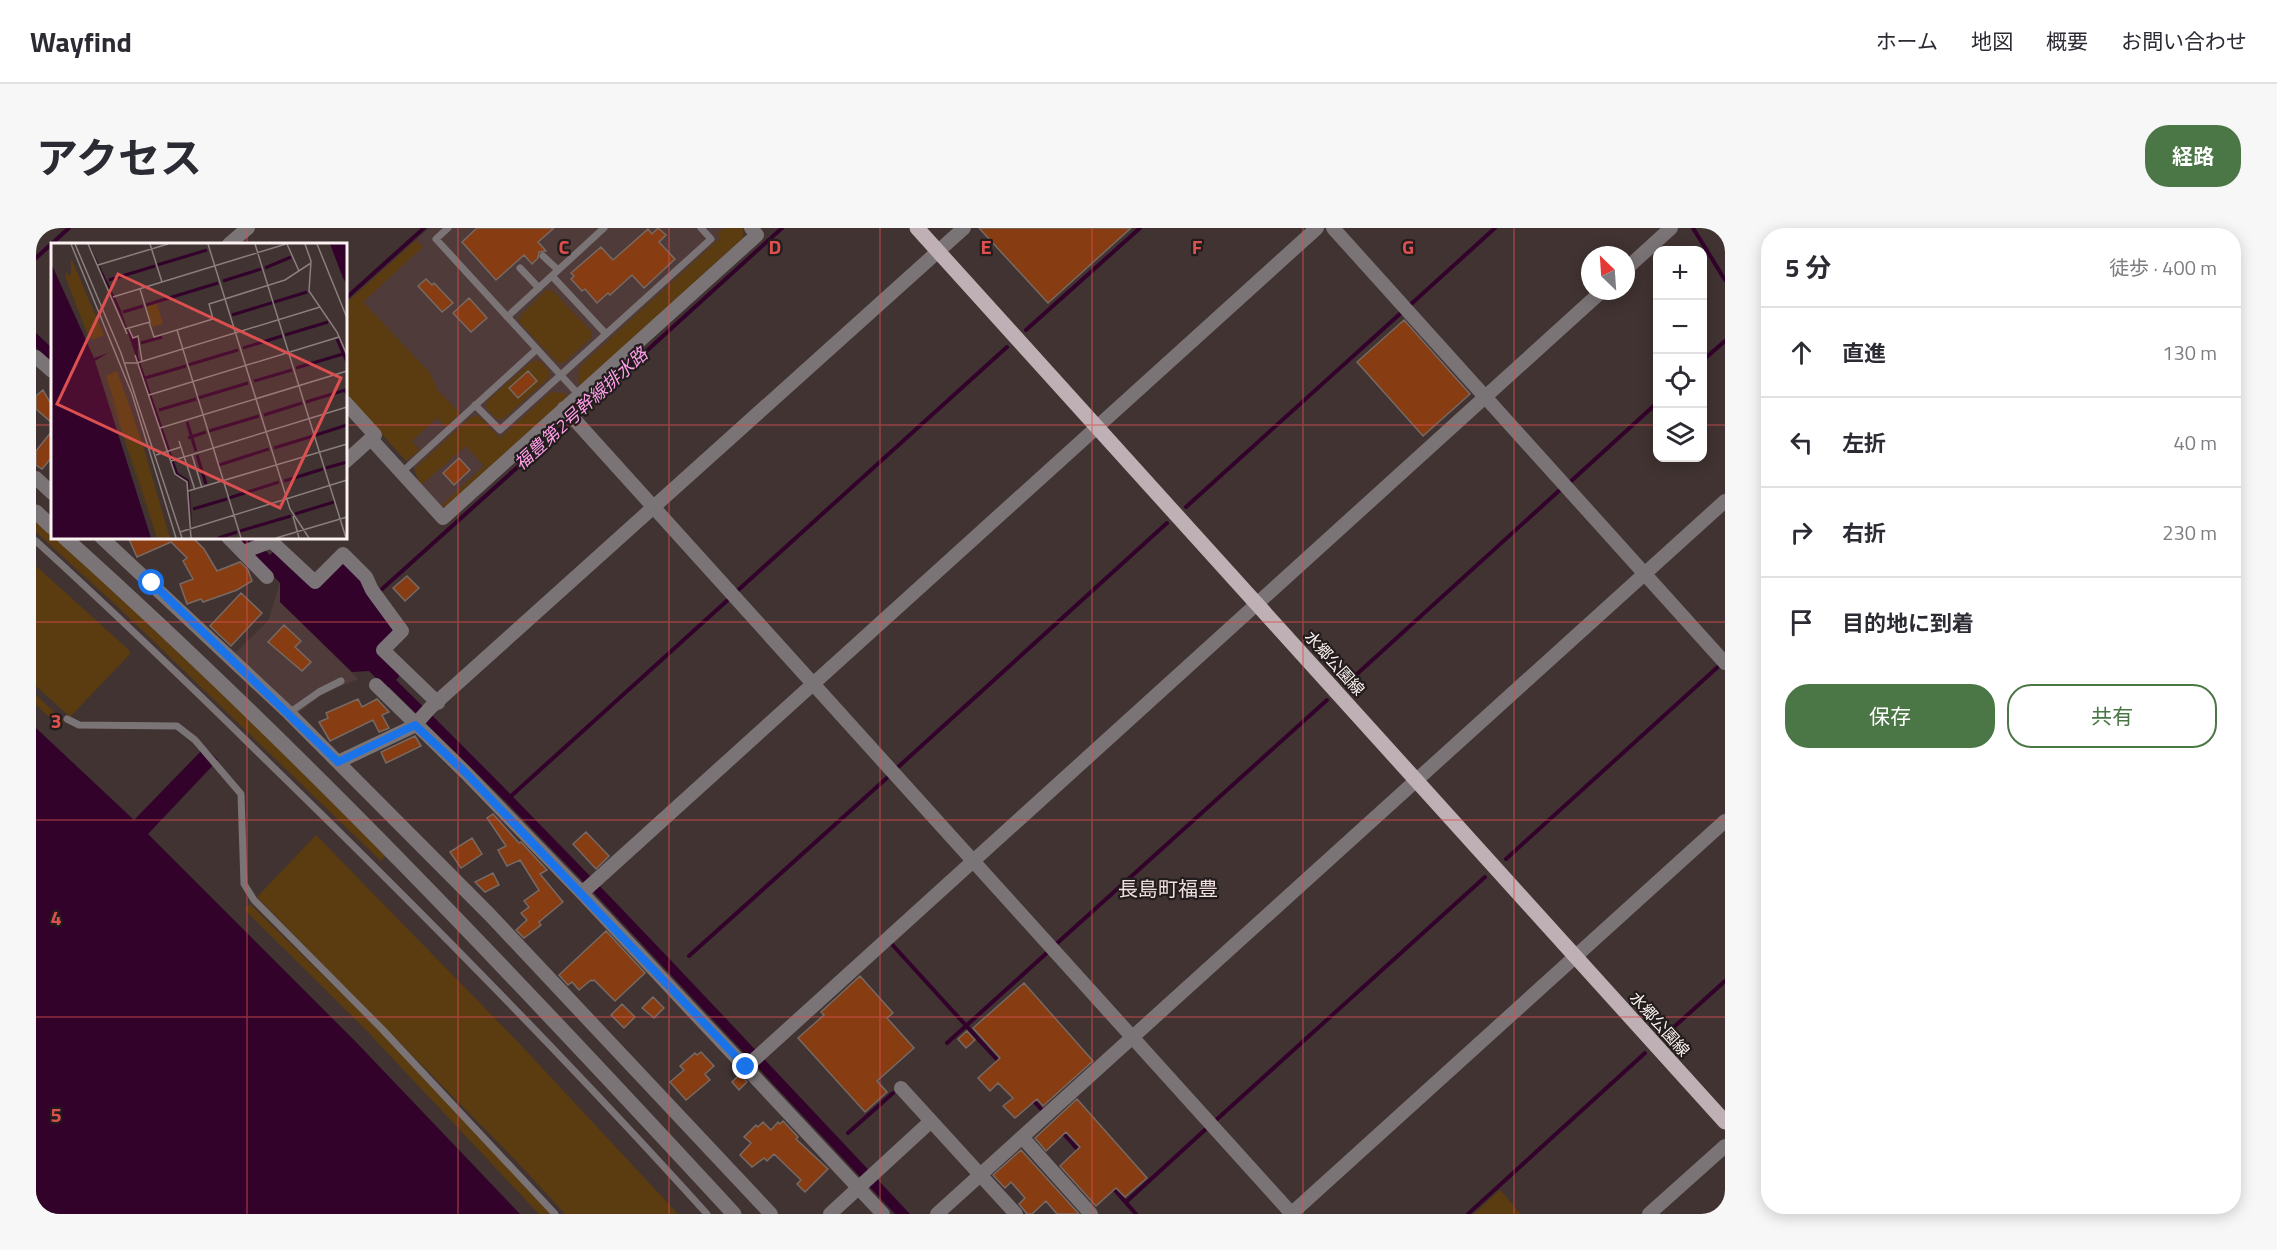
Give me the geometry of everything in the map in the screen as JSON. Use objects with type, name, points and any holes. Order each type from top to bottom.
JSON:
[{"type":"main road","name":"水郷公園線","points":[[917,228],[1725,1122]]},
{"type":"street","points":[[230,243],[248,228]]},
{"type":"street","points":[[371,439],[443,518],[569,414],[579,395],[757,235],[751,228]]},
{"type":"street","points":[[338,762],[417,723],[653,507],[964,228]]},
{"type":"street","points":[[583,892],[1317,228]]},
{"type":"street","points":[[1333,228],[1725,663]]},
{"type":"street","points":[[1635,261],[1671,228]]},
{"type":"street","points":[[747,1065],[1592,300]]},
{"type":"street","points":[[36,357],[51,370]]},
{"type":"street","points":[[346,403],[375,435],[346,461]]},
{"type":"street","points":[[569,414],[1292,1214],[1725,821]]},
{"type":"street","points":[[36,478],[51,492]]},
{"type":"street","points":[[937,1214],[1725,501]]},
{"type":"street","points":[[36,512],[51,525]]},
{"type":"street","points":[[65,538],[137,602],[464,925],[734,1214]]},
{"type":"street","points":[[102,538],[289,713],[528,954],[771,1214]]},
{"type":"street","points":[[229,538],[267,577]]},
{"type":"street","points":[[243,552],[270,540],[315,582],[343,554],[366,578],[402,631],[383,650],[434,706]]},
{"type":"street","points":[[376,685],[417,723],[583,892],[747,1065],[883,1214]]},
{"type":"street","points":[[901,1088],[1016,1214]]},
{"type":"street","points":[[830,1214],[931,1121]]},
{"type":"street","points":[[1022,1137],[1091,1214]]},
{"type":"street","points":[[1649,1214],[1725,1146]]},
{"type":"lane","points":[[448,228],[436,239],[579,395]]},
{"type":"lane","points":[[589,228],[596,236]]},
{"type":"lane","points":[[507,317],[604,228]]},
{"type":"lane","points":[[475,405],[500,430],[711,239],[701,228]]},
{"type":"lane","points":[[543,256],[558,270]]},
{"type":"lane","points":[[520,268],[539,288]]},
{"type":"lane","points":[[552,276],[606,334]]},
{"type":"lane","points":[[401,473],[537,349]]},
{"type":"lane","points":[[36,541],[122,619],[397,887],[525,1019],[707,1214]]},
{"type":"lane","points":[[289,713],[319,692],[341,681]]},
{"type":"lane","points":[[67,719],[79,725],[177,726],[195,740],[229,777],[241,794],[244,884],[254,900],[382,1029],[555,1214]]},
{"type":"shaded area","points":[[429,228],[743,228],[743,238],[446,506],[440,507],[420,484],[414,469],[346,394],[346,303]]},
{"type":"shaded area","points":[[724,228],[743,228],[743,238],[580,386],[579,367],[720,238],[717,234]]},
{"type":"shaded area","points":[[416,240],[423,247],[363,302],[430,373],[438,391],[460,413],[446,427],[437,418],[412,441],[420,450],[406,461],[346,394],[346,303]]},
{"type":"shaded area","points":[[546,290],[552,290],[591,331],[591,338],[564,363],[558,363],[519,322],[521,315]]},
{"type":"shaded area","points":[[36,333],[51,347],[51,361],[36,348]]},
{"type":"shaded area","points":[[539,360],[549,371],[549,378],[503,419],[497,419],[486,408],[487,401],[531,362]]},
{"type":"shaded area","points":[[551,392],[565,393],[568,397],[446,506],[440,507],[484,466],[466,446],[421,485],[414,469],[471,417],[479,416],[500,438]]},
{"type":"shaded area","points":[[36,519],[51,533],[51,538],[56,538],[264,734],[386,855],[381,861],[118,607],[36,532]]},
{"type":"shaded area","points":[[238,538],[253,538],[270,555],[275,550],[316,587],[344,559],[362,580],[397,631],[378,651],[401,674],[396,680],[592,878],[910,1214],[895,1214],[594,893],[506,802],[389,687],[387,689],[369,671],[352,672],[280,602],[280,583]]},
{"type":"shaded area","points":[[36,566],[129,650],[130,654],[70,717],[36,686]]},
{"type":"shaded area","points":[[280,583],[280,602],[358,679],[323,694],[297,714],[235,653],[268,621]]},
{"type":"shaded area","points":[[36,695],[64,721],[59,726],[36,705]]},
{"type":"shaded area","points":[[36,728],[134,820],[205,747],[218,760],[148,834],[355,1041],[520,1214],[36,1214]]},
{"type":"shaded area","points":[[316,835],[519,1043],[678,1214],[565,1214],[521,1166],[257,897]]},
{"type":"shaded area","points":[[250,904],[377,1028],[551,1214],[539,1214],[365,1029],[244,909]]},
{"type":"shaded area","points":[[1500,1190],[1521,1214],[1474,1214]]},
{"type":"building","points":[[477,228],[554,228],[538,242],[546,251],[539,252],[538,258],[532,264],[524,255],[496,280],[462,242]]},
{"type":"building","points":[[658,228],[666,235],[659,242],[675,259],[644,288],[632,275],[610,295],[608,293],[597,303],[585,289],[582,291],[571,279],[574,276],[571,273],[601,247],[613,260],[648,229],[652,234]]},
{"type":"building","points":[[979,228],[1131,228],[1048,303]]},
{"type":"building","points":[[426,279],[432,285],[434,283],[453,303],[442,312],[418,286]]},
{"type":"building","points":[[469,298],[487,318],[471,332],[453,313]]},
{"type":"building","points":[[1404,320],[1470,394],[1423,436],[1357,362]]},
{"type":"building","points":[[528,371],[537,381],[518,398],[509,388]]},
{"type":"building","points":[[43,390],[51,404],[51,422],[36,409],[36,396]]},
{"type":"building","points":[[51,432],[51,458],[42,469],[36,465],[36,451]]},
{"type":"building","points":[[459,458],[470,470],[454,485],[443,473]]},
{"type":"building","points":[[128,538],[193,538],[204,549],[217,571],[240,562],[248,570],[252,581],[237,590],[203,602],[201,599],[187,604],[180,584],[193,579],[183,561],[187,558],[171,542],[137,557]]},
{"type":"building","points":[[407,576],[419,588],[405,601],[393,588]]},
{"type":"building","points":[[241,593],[262,613],[231,646],[210,626]]},
{"type":"building","points":[[284,625],[301,641],[295,647],[311,662],[302,671],[268,642]]},
{"type":"building","points":[[358,699],[362,707],[377,699],[389,712],[382,715],[389,728],[379,732],[373,720],[330,741],[319,722],[328,718],[326,713]]},
{"type":"building","points":[[415,736],[421,746],[386,763],[381,752]]},
{"type":"building","points":[[493,814],[547,870],[540,874],[563,902],[539,922],[541,925],[524,938],[516,930],[527,920],[521,913],[529,907],[524,901],[539,890],[520,860],[507,866],[498,850],[506,846],[487,818]]},
{"type":"building","points":[[586,832],[609,856],[596,869],[573,844]]},
{"type":"building","points":[[472,838],[482,854],[461,868],[450,852]]},
{"type":"building","points":[[493,873],[499,885],[485,892],[475,882]]},
{"type":"building","points":[[606,931],[645,973],[615,1001],[594,980],[579,990],[572,982],[568,985],[559,975]]},
{"type":"building","points":[[860,976],[893,1013],[887,1018],[914,1048],[877,1081],[887,1092],[865,1112],[798,1038],[824,1015],[821,1012]]},
{"type":"building","points":[[1024,983],[1093,1061],[1043,1106],[1037,1099],[1015,1118],[1003,1106],[1013,1098],[998,1083],[990,1091],[978,1078],[1000,1058],[973,1028]]},
{"type":"building","points":[[653,997],[664,1008],[654,1018],[642,1008]]},
{"type":"building","points":[[622,1004],[635,1017],[624,1028],[611,1015]]},
{"type":"building","points":[[967,1031],[975,1040],[966,1048],[958,1039]]},
{"type":"building","points":[[701,1052],[714,1066],[705,1074],[710,1080],[686,1100],[670,1082],[684,1070],[680,1066],[695,1053],[697,1055]]},
{"type":"building","points":[[740,1074],[747,1082],[739,1090],[732,1082]]},
{"type":"building","points":[[1077,1099],[1147,1178],[1125,1197],[1116,1188],[1096,1206],[1060,1166],[1080,1147],[1066,1132],[1046,1151],[1035,1138]]},
{"type":"building","points":[[783,1121],[798,1137],[796,1139],[828,1169],[805,1192],[797,1184],[801,1180],[774,1154],[767,1161],[764,1158],[752,1167],[740,1155],[751,1143],[744,1137],[756,1125],[758,1127],[763,1122],[771,1130],[778,1122],[780,1124]]},
{"type":"building","points":[[1021,1150],[1079,1214],[1057,1214],[1046,1201],[1032,1214],[1027,1214],[1019,1204],[1025,1198],[1011,1182],[1005,1188],[993,1175]]},
{"type":"waterway","points":[[52,243],[69,228]]},
{"type":"waterway","points":[[346,298],[424,228]]},
{"type":"waterway","name":"福豊第2号幹線排水路","points":[[576,415],[782,228]]},
{"type":"waterway","points":[[1026,330],[1140,228]]},
{"type":"waterway","points":[[1409,306],[1495,228]]},
{"type":"waterway","points":[[1693,228],[1725,280]]},
{"type":"waterway","points":[[36,258],[51,244]]},
{"type":"waterway","points":[[1186,507],[1402,312]]},
{"type":"waterway","points":[[1707,357],[1725,341]]},
{"type":"waterway","points":[[736,592],[1007,347]]},
{"type":"waterway","points":[[1569,483],[1653,407]]},
{"type":"waterway","name":"福豊第2号幹線排水路","points":[[381,590],[570,420]]},
{"type":"waterway","points":[[1346,684],[1562,488]]},
{"type":"waterway","points":[[896,769],[1167,523]]},
{"type":"waterway","points":[[510,797],[730,598]]},
{"type":"waterway","points":[[1506,859],[1721,664]]},
{"type":"waterway","points":[[1054,946],[1327,700]]},
{"type":"waterway","points":[[689,956],[889,776]]},
{"type":"waterway","points":[[1215,1121],[1485,877]]},
{"type":"waterway","points":[[889,941],[1001,1064]]},
{"type":"waterway","points":[[947,1043],[1049,951]]},
{"type":"waterway","points":[[1664,1036],[1725,981]]},
{"type":"waterway","points":[[1468,1214],[1645,1053]]},
{"type":"waterway","points":[[848,1133],[893,1093]]},
{"type":"waterway","points":[[1032,1099],[1041,1109]]},
{"type":"waterway","points":[[1126,1202],[1207,1128]]},
{"type":"waterway","points":[[1062,1132],[1079,1151]]},
{"type":"waterway","points":[[1113,1188],[1136,1214]]},
{"type":"district","name":"長島町福豊","points":[[1168,889]]},
{"type":"route","points":[[152,583],[338,762],[415,725],[466,773],[746,1067]]}]
